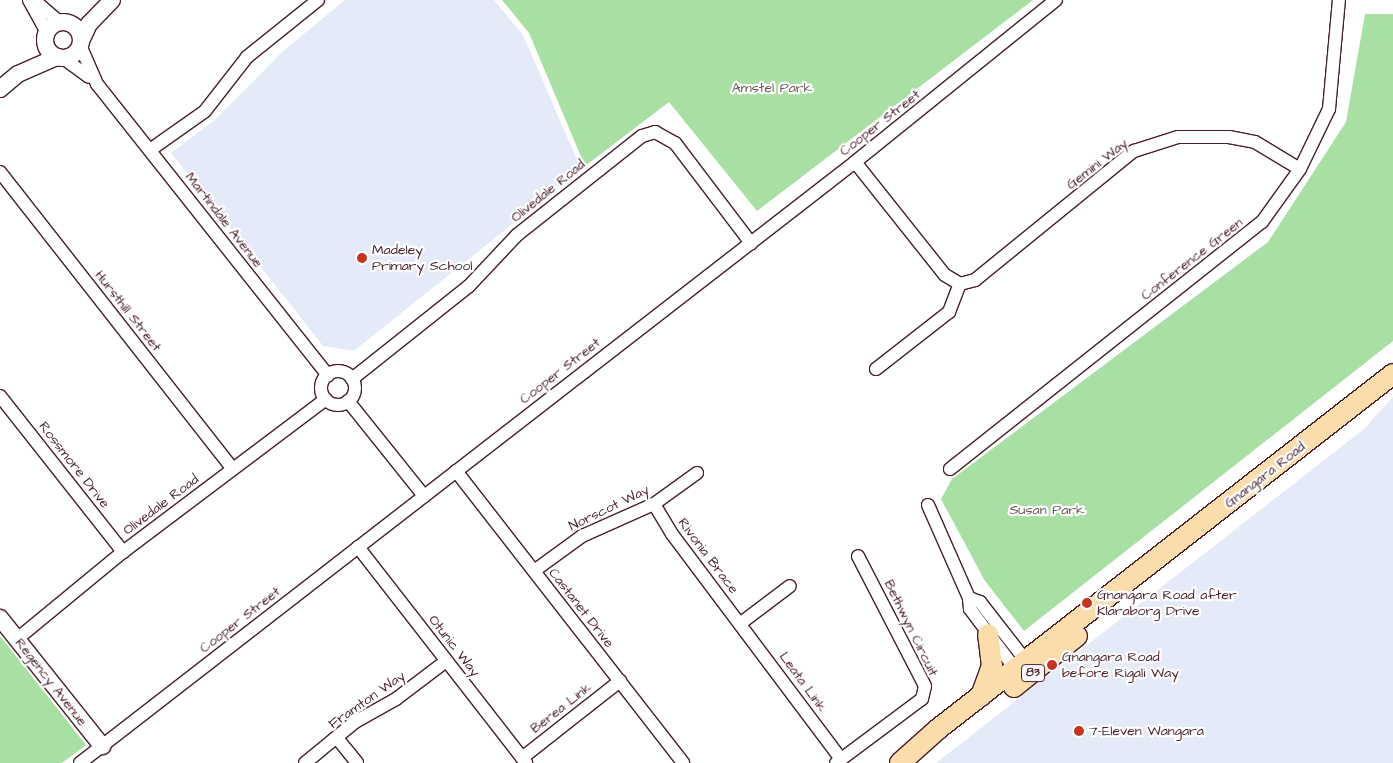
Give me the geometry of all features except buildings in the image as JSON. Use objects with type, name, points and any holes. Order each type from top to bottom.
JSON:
[{"type":"main road","name":"Gnangara Road","points":[[907,757],[944,739],[1136,576],[1393,374]]},
{"type":"main road","points":[[981,696],[992,666],[988,634]]},
{"type":"main road","name":"Gnangara Road","points":[[907,757],[938,729],[981,696],[1025,670]]},
{"type":"street","points":[[29,0],[54,29]]},
{"type":"street","points":[[34,0],[54,29]]},
{"type":"street","points":[[150,150],[205,111],[247,57],[318,0]]},
{"type":"street","name":"Cooper Street","points":[[80,763],[855,162],[1056,0]]},
{"type":"street","name":"Conference Green","points":[[950,469],[1262,222],[1300,169],[1329,109],[1339,0]]},
{"type":"street","points":[[0,88],[18,74],[54,29],[109,3]]},
{"type":"street","points":[[18,74],[60,57],[73,54],[89,24],[109,3]]},
{"type":"street","points":[[54,29],[75,27],[80,43]]},
{"type":"street","points":[[54,29],[48,50],[60,57]]},
{"type":"street","name":"Martindale Avenue","points":[[80,43],[97,84]]},
{"type":"street","name":"Martindale Avenue","points":[[60,57],[97,84],[328,375]]},
{"type":"street","name":"Olivedale Road","points":[[352,379],[469,286],[517,235],[642,136],[655,132],[675,143],[751,243]]},
{"type":"street","name":"Gemini Way","points":[[960,284],[975,280],[1134,151],[1178,137],[1229,136],[1255,142],[1300,169]]},
{"type":"street","points":[[855,162],[945,275],[960,284],[948,312],[876,369]]},
{"type":"street","name":"Hursthill Street","points":[[0,172],[233,469]]},
{"type":"street","points":[[339,371],[352,379],[355,390],[348,401],[338,405],[326,399],[322,388],[328,375],[339,371]]},
{"type":"street","name":"Rossmore Drive","points":[[0,396],[124,552]]},
{"type":"street","name":"Olivedale Road","points":[[17,639],[124,552],[326,399]]},
{"type":"street","points":[[348,401],[424,496]]},
{"type":"street","name":"Castanet Drive","points":[[456,471],[683,763]]},
{"type":"street","name":"Norscot Way","points":[[534,571],[582,536],[654,504],[697,473]]},
{"type":"street","name":"Rivonia Brace","points":[[654,504],[672,534],[740,623]]},
{"type":"street","points":[[928,505],[969,598],[970,609],[988,634],[1025,670]]},
{"type":"street","name":"Otunic Way","points":[[358,548],[524,760]]},
{"type":"street","name":"Bethwyn Circuit","points":[[838,761],[922,699],[925,686],[858,556]]},
{"type":"street","points":[[740,623],[790,586]]},
{"type":"street","points":[[969,598],[980,602],[1025,670]]},
{"type":"street","name":"Regency Avenue","points":[[0,618],[102,746]]},
{"type":"street","name":"Leata Link","points":[[740,623],[838,761]]},
{"type":"street","name":"Framton Way","points":[[304,763],[355,722],[396,699],[446,661]]},
{"type":"street","name":"Berea Link","points":[[524,760],[620,681]]},
{"type":"street","points":[[337,738],[357,763]]},
{"type":"shaded area","name":"Madeley Primary School","points":[[345,0],[494,0],[523,35],[581,169],[354,351],[323,346],[171,153],[216,119],[283,51]]},
{"type":"shaded area","points":[[1393,397],[1393,763],[936,763],[1364,429]]},
{"type":"green space","name":"Amstel Park","points":[[502,0],[1033,0],[757,211],[669,102],[585,166],[529,33]]},
{"type":"green space","name":"Susan Park","points":[[1365,14],[1393,14],[1393,341],[1024,631],[985,581],[941,499],[952,479],[1268,242],[1346,122]]},
{"type":"green space","points":[[0,636],[86,745],[62,763],[0,763]]},
{"type":"place","name":"Madeley Primary School","points":[[362,258]]},
{"type":"place","name":"Gnangara Road after Klaraborg Drive","points":[[1087,603]]},
{"type":"place","name":"Gnangara Road before Rigali Way","points":[[1052,665]]},
{"type":"place","name":"7-Eleven Wangara","points":[[1079,731]]}]
